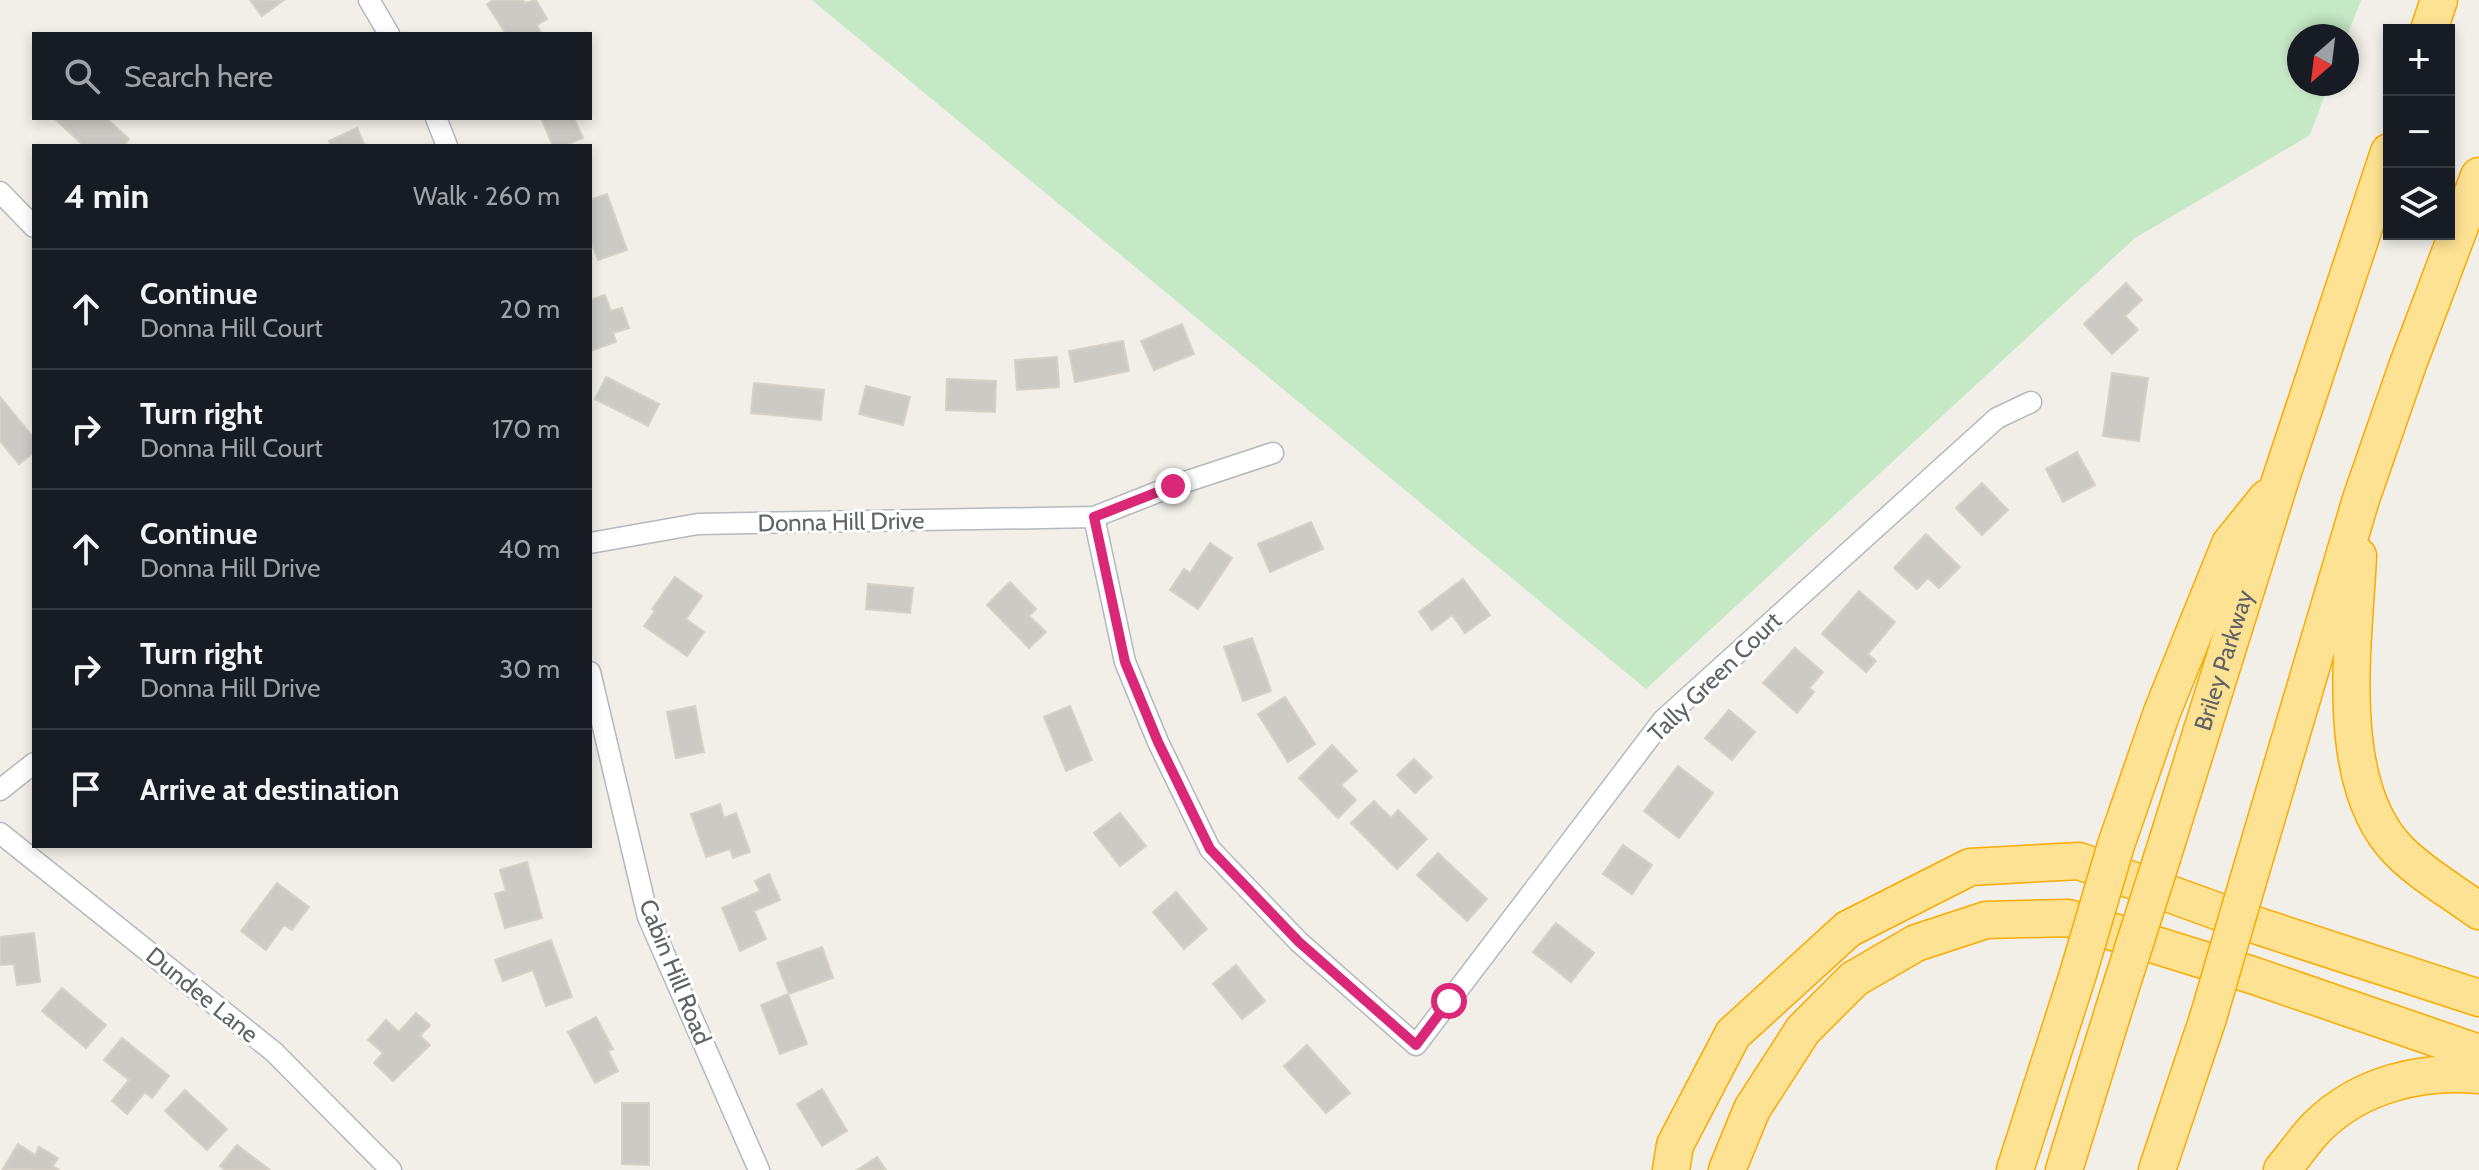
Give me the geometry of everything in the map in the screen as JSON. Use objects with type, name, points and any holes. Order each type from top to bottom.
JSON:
[{"type":"highway","points":[[2431,24],[2439,0]]},
{"type":"highway","name":"Briley Parkway","points":[[2064,1170],[2280,481],[2384,168]]},
{"type":"highway","points":[[2157,1170],[2208,1018],[2361,499],[2479,176]]},
{"type":"highway","points":[[2015,1170],[2116,845],[2162,712],[2230,544],[2280,481]]},
{"type":"highway","points":[[2361,499],[2350,709],[2360,773],[2375,821],[2400,853],[2479,911]]},
{"type":"highway","points":[[1671,1170],[1675,1145],[1733,1034],[1848,929],[1970,867],[2079,861],[2261,927],[2479,998]]},
{"type":"highway","points":[[1727,1170],[1752,1109],[1803,1030],[1854,979],[1916,943],[1986,920],[2068,918],[2252,975],[2479,1053]]},
{"type":"highway","points":[[2282,1170],[2318,1126],[2359,1095],[2391,1082],[2452,1073],[2479,1075]]},
{"type":"street","points":[[369,0],[388,32]]},
{"type":"street","points":[[437,120],[446,144]]},
{"type":"street","points":[[0,192],[32,225]]},
{"type":"street","name":"Tally Green Court","points":[[1094,517],[1125,662],[1158,742],[1210,849],[1299,942],[1416,1045],[1663,720],[1997,418],[2031,402]]},
{"type":"street","name":"Donna Hill Drive","points":[[592,543],[698,524],[1094,517],[1173,486],[1273,453]]},
{"type":"street","name":"Cabin Hill Road","points":[[592,680],[648,917],[759,1170]]},
{"type":"street","points":[[0,790],[32,765]]},
{"type":"street","name":"Dundee Lane","points":[[0,833],[274,1052],[391,1170]]},
{"type":"green space","points":[[812,0],[2361,0],[2352,24],[2287,24],[2287,96],[2325,96],[2310,135],[2135,238],[1646,689]]},
{"type":"building","points":[[250,0],[284,0],[262,16]]},
{"type":"building","points":[[493,0],[523,0],[525,3],[536,0],[547,19],[537,25],[540,32],[505,32],[487,4]]},
{"type":"building","points":[[56,120],[108,120],[129,139],[125,144],[82,144]]},
{"type":"building","points":[[542,120],[575,120],[583,138],[568,144],[552,144]]},
{"type":"building","points":[[357,128],[364,144],[330,144],[329,141]]},
{"type":"building","points":[[607,194],[627,250],[598,260],[592,244],[592,199]]},
{"type":"building","points":[[2126,283],[2142,300],[2125,316],[2138,330],[2112,354],[2084,324]]},
{"type":"building","points":[[605,295],[611,311],[622,308],[629,328],[613,333],[616,342],[593,350],[592,347],[592,299]]},
{"type":"building","points":[[1182,324],[1194,354],[1154,370],[1141,341]]},
{"type":"building","points":[[1123,341],[1129,371],[1075,382],[1069,351]]},
{"type":"building","points":[[1057,357],[1059,387],[1017,390],[1015,360]]},
{"type":"building","points":[[2112,373],[2148,378],[2139,441],[2103,436]]},
{"type":"building","points":[[606,377],[659,404],[648,426],[595,399]]},
{"type":"building","points":[[947,379],[996,381],[995,412],[946,410]]},
{"type":"building","points":[[754,383],[824,390],[821,420],[751,413]]},
{"type":"building","points":[[866,386],[910,397],[903,425],[859,414]]},
{"type":"building","points":[[0,397],[32,436],[32,454],[19,464],[0,441]]},
{"type":"building","points":[[2077,452],[2095,485],[2063,502],[2046,469]]},
{"type":"building","points":[[1982,483],[2008,510],[1982,535],[1956,508]]},
{"type":"building","points":[[1311,522],[1323,549],[1270,572],[1258,544]]},
{"type":"building","points":[[1926,534],[1960,567],[1939,588],[1928,578],[1917,589],[1894,568]]},
{"type":"building","points":[[1210,543],[1232,558],[1198,609],[1170,590],[1184,569],[1190,573]]},
{"type":"building","points":[[675,577],[702,596],[686,619],[704,632],[687,656],[644,626]]},
{"type":"building","points":[[1463,579],[1490,615],[1465,633],[1452,615],[1432,630],[1419,612]]},
{"type":"building","points":[[1010,582],[1036,609],[1029,616],[1046,632],[1029,648],[987,605]]},
{"type":"building","points":[[868,584],[913,588],[910,613],[866,609]]},
{"type":"building","points":[[1859,591],[1895,622],[1868,654],[1876,661],[1866,672],[1822,634]]},
{"type":"building","points":[[1252,638],[1271,691],[1243,701],[1224,647]]},
{"type":"building","points":[[1795,648],[1823,672],[1809,688],[1814,692],[1797,713],[1763,683]]},
{"type":"building","points":[[1285,697],[1315,744],[1288,762],[1258,714]]},
{"type":"building","points":[[695,706],[704,752],[676,758],[667,712]]},
{"type":"building","points":[[1070,706],[1092,760],[1066,771],[1044,717]]},
{"type":"building","points":[[1729,710],[1755,732],[1732,760],[1705,738]]},
{"type":"building","points":[[1332,745],[1357,771],[1341,785],[1356,800],[1338,818],[1299,778]]},
{"type":"building","points":[[1414,759],[1432,777],[1415,793],[1397,775]]},
{"type":"building","points":[[1678,766],[1713,793],[1679,838],[1644,811]]},
{"type":"building","points":[[1374,801],[1391,818],[1398,810],[1427,839],[1397,869],[1351,823]]},
{"type":"building","points":[[720,804],[724,818],[736,813],[750,852],[733,858],[730,849],[706,857],[691,814]]},
{"type":"building","points":[[1120,813],[1146,846],[1120,866],[1094,833]]},
{"type":"building","points":[[1623,845],[1652,865],[1632,894],[1603,874]]},
{"type":"building","points":[[1438,853],[1487,899],[1467,921],[1417,875]]},
{"type":"building","points":[[527,862],[542,918],[505,928],[495,894],[506,891],[500,870]]},
{"type":"building","points":[[769,874],[780,900],[754,911],[766,939],[740,951],[722,908],[760,891],[755,881]]},
{"type":"building","points":[[277,883],[309,907],[292,930],[284,925],[266,950],[241,931]]},
{"type":"building","points":[[1176,892],[1207,929],[1184,949],[1153,912]]},
{"type":"building","points":[[1556,923],[1594,953],[1571,982],[1533,952]]},
{"type":"building","points":[[34,933],[40,982],[17,985],[14,964],[0,965],[0,937]]},
{"type":"building","points":[[551,940],[572,997],[546,1006],[533,970],[503,981],[495,960]]},
{"type":"building","points":[[822,947],[833,978],[789,994],[777,963]]},
{"type":"building","points":[[1236,965],[1265,1001],[1242,1019],[1213,984]]},
{"type":"building","points":[[62,988],[106,1025],[86,1048],[42,1011]]},
{"type":"building","points":[[788,994],[807,1044],[780,1054],[761,1005]]},
{"type":"building","points":[[416,1013],[430,1025],[420,1036],[430,1045],[393,1081],[374,1063],[383,1053],[368,1040],[386,1020],[399,1032]]},
{"type":"building","points":[[596,1017],[613,1049],[608,1051],[618,1071],[595,1083],[568,1032]]},
{"type":"building","points":[[122,1038],[169,1076],[152,1098],[145,1092],[127,1114],[112,1101],[129,1080],[104,1060]]},
{"type":"building","points":[[1307,1045],[1350,1093],[1326,1113],[1284,1066]]},
{"type":"building","points":[[822,1089],[847,1131],[822,1146],[797,1104]]},
{"type":"building","points":[[185,1090],[227,1129],[207,1150],[165,1111]]},
{"type":"building","points":[[622,1103],[649,1103],[649,1165],[622,1164]]},
{"type":"building","points":[[18,1144],[35,1155],[39,1147],[58,1158],[53,1166],[59,1170],[3,1169]]},
{"type":"building","points":[[237,1145],[270,1170],[225,1170],[220,1166]]},
{"type":"building","points":[[877,1157],[886,1170],[857,1170]]},
{"type":"route","points":[[1173,486],[1094,517],[1125,662],[1158,742],[1210,849],[1299,942],[1416,1045],[1449,1001]]}]
